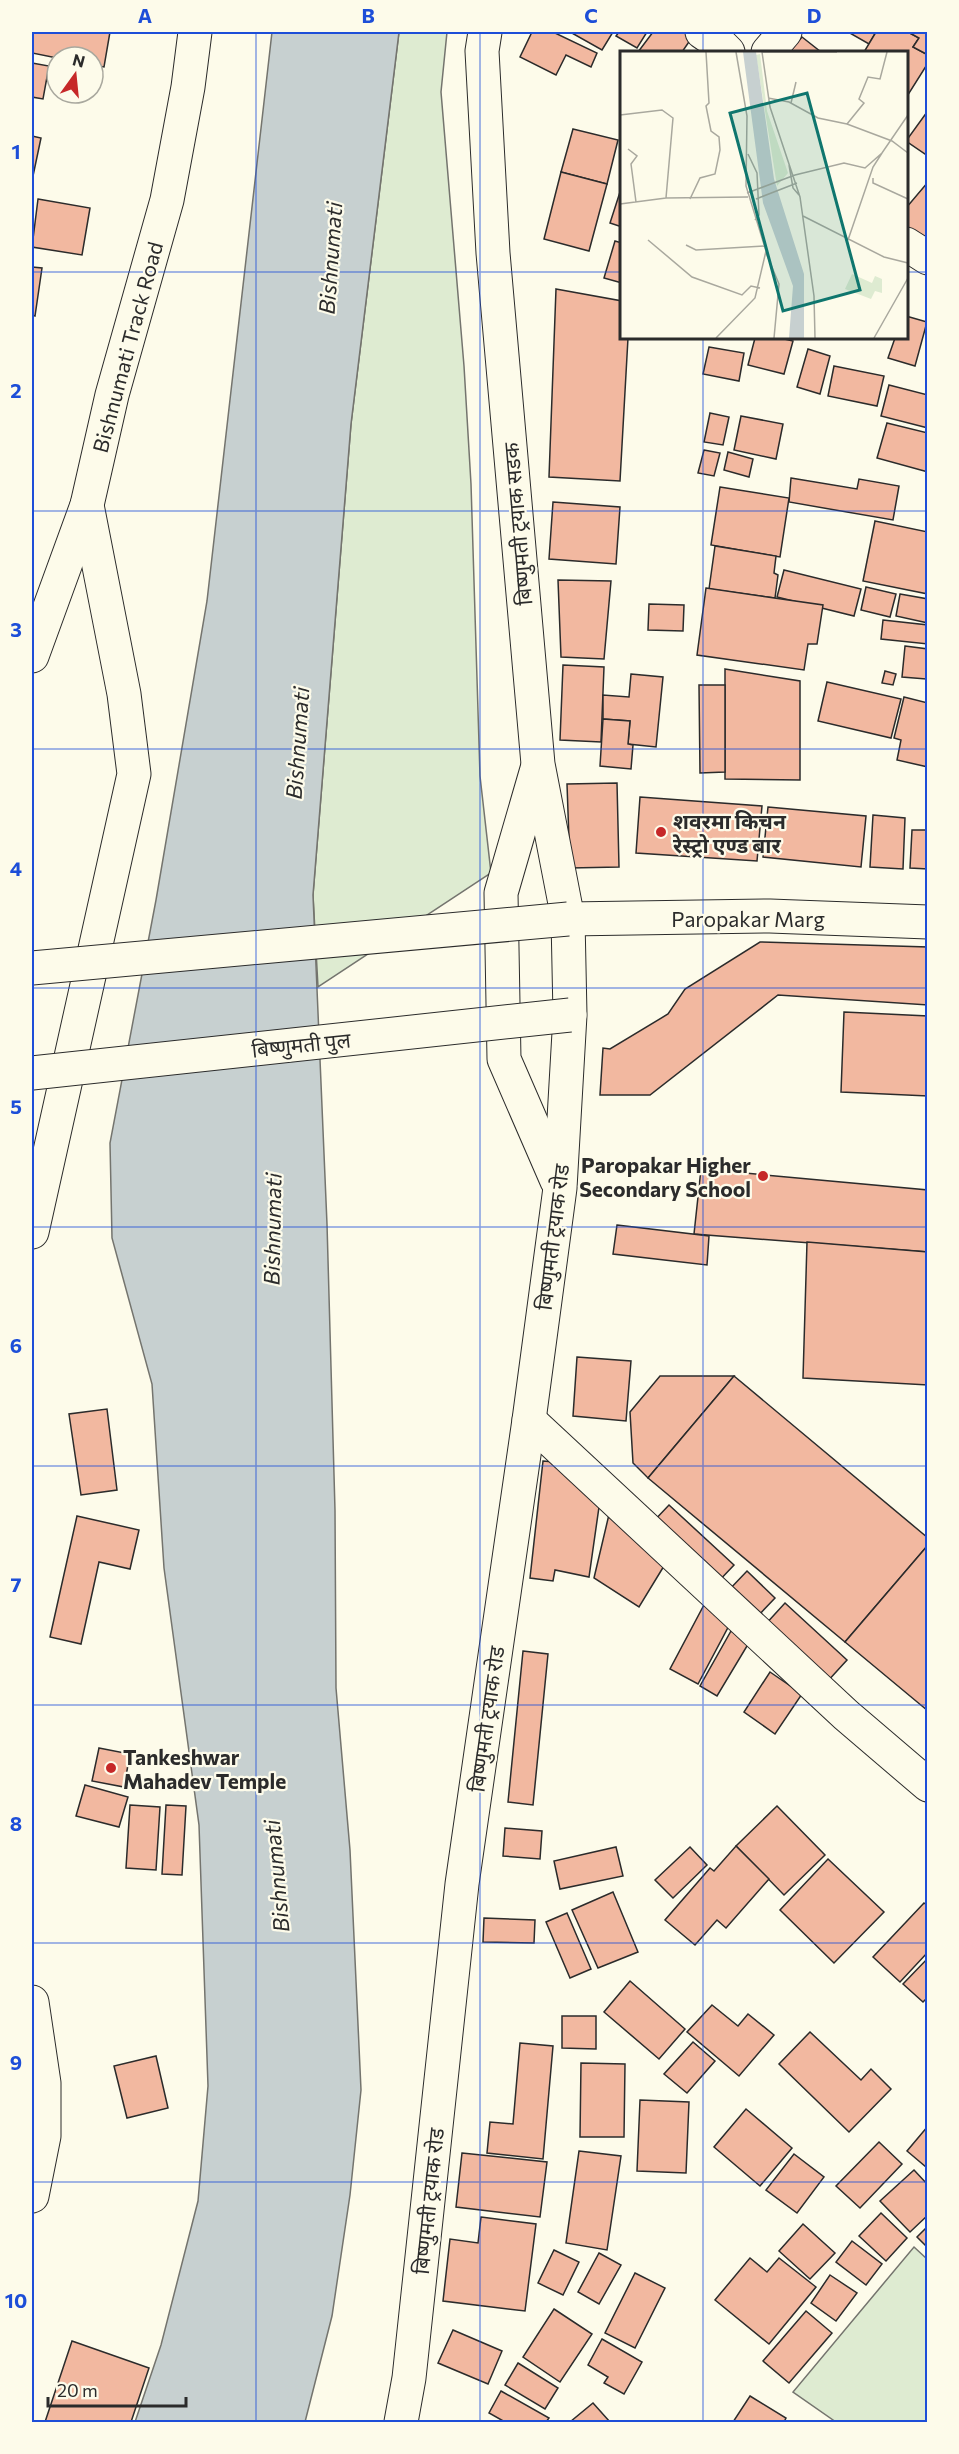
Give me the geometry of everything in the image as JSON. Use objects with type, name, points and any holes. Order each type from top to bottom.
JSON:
[{"type":"main road","name":"Bishnumati Track Road","points":[[32,656],[87,505],[112,395],[167,200],[188,87],[195,32]]},
{"type":"main road","name":"बिष्णुमती ट्रयाक सडक","points":[[485,32],[482,51],[493,253],[538,764],[568,918],[570,1015]]},
{"type":"main road","points":[[702,32],[727,51]]},
{"type":"main road","points":[[769,51],[785,32]]},
{"type":"main road","points":[[908,245],[927,258]]},
{"type":"main road","points":[[32,1232],[134,774],[124,694],[87,505]]},
{"type":"main road","points":[[538,764],[501,893],[504,1059],[560,1188]]},
{"type":"main road","name":"Paropakar Marg","points":[[568,918],[770,916],[927,921]]},
{"type":"main road","points":[[32,968],[568,918]]},
{"type":"main road","name":"बिष्णुमती ट्रयाक रोड","points":[[401,2422],[409,2378],[462,1884],[560,1188],[570,1015]]},
{"type":"main road","name":"बिष्णुमती पुल","points":[[32,1073],[570,1015]]},
{"type":"main road","points":[[529,1420],[846,1715],[927,1785]]},
{"type":"main road","points":[[32,2002],[44,2094],[44,2136],[32,2196]]},
{"type":"green space","points":[[399,32],[447,32],[441,92],[464,366],[471,484],[480,776],[491,873],[318,987],[313,895],[351,424]]},
{"type":"green space","points":[[914,2247],[927,2259],[927,2422],[836,2422],[793,2392]]},
{"type":"water","name":"Bishnumati","points":[[272,32],[399,32],[351,424],[313,895],[327,1224],[335,1510],[336,1688],[350,1850],[361,2090],[350,2195],[332,2316],[305,2422],[135,2422],[161,2345],[198,2201],[208,2086],[199,1825],[164,1568],[152,1384],[112,1238],[110,1143],[156,900],[207,601]]},
{"type":"building","points":[[32,32],[110,32],[105,61],[105,45],[45,45],[45,56],[32,53]]},
{"type":"building","points":[[532,32],[553,32],[597,53],[591,67],[566,55],[556,75],[520,57]]},
{"type":"building","points":[[570,32],[613,32],[602,50]]},
{"type":"building","points":[[619,32],[647,32],[637,48],[616,36]]},
{"type":"building","points":[[653,32],[686,32],[693,36],[683,51],[639,51]]},
{"type":"building","points":[[848,32],[876,32],[869,44]]},
{"type":"building","points":[[876,32],[908,32],[919,38],[913,47],[928,55],[928,63],[908,95],[908,51],[865,51]]},
{"type":"building","points":[[908,32],[928,32],[928,55],[913,47],[919,38]]},
{"type":"building","points":[[802,37],[820,51],[790,51]]},
{"type":"building","points":[[32,63],[45,65],[43,99],[32,97]]},
{"type":"building","points":[[928,112],[928,156],[908,142],[908,138]]},
{"type":"building","points":[[573,129],[618,140],[607,184],[561,172]]},
{"type":"building","points":[[32,136],[41,138],[33,176],[32,175]]},
{"type":"building","points":[[561,172],[607,184],[589,251],[544,239]]},
{"type":"building","points":[[928,182],[928,247],[908,232],[908,206]]},
{"type":"building","points":[[620,192],[620,226],[610,223]]},
{"type":"building","points":[[38,199],[90,208],[82,255],[32,247]]},
{"type":"building","points":[[615,241],[620,242],[620,282],[604,278]]},
{"type":"building","points":[[32,267],[42,268],[35,316],[32,315]]},
{"type":"building","points":[[556,289],[620,301],[620,339],[628,339],[620,481],[549,477]]},
{"type":"building","points":[[908,317],[927,322],[915,366],[888,358],[895,339],[908,339]]},
{"type":"building","points":[[755,339],[793,341],[784,374],[748,365]]},
{"type":"building","points":[[709,347],[744,353],[739,381],[703,374]]},
{"type":"building","points":[[808,349],[830,356],[820,394],[797,387]]},
{"type":"building","points":[[834,366],[884,376],[877,406],[828,396]]},
{"type":"building","points":[[889,385],[928,395],[928,428],[881,416]]},
{"type":"building","points":[[710,413],[729,417],[723,445],[704,442]]},
{"type":"building","points":[[741,416],[783,424],[776,459],[734,450]]},
{"type":"building","points":[[887,423],[928,433],[928,472],[877,458]]},
{"type":"building","points":[[704,450],[720,453],[714,476],[698,473]]},
{"type":"building","points":[[728,452],[753,459],[749,477],[724,470]]},
{"type":"building","points":[[791,478],[857,489],[859,479],[899,486],[893,520],[789,502]]},
{"type":"building","points":[[720,487],[789,498],[780,557],[711,545]]},
{"type":"building","points":[[553,502],[620,507],[616,564],[549,559]]},
{"type":"building","points":[[875,521],[928,532],[928,594],[863,581]]},
{"type":"building","points":[[715,546],[776,556],[774,573],[778,575],[775,598],[709,589]]},
{"type":"building","points":[[784,570],[861,589],[854,616],[777,597]]},
{"type":"building","points":[[558,580],[611,581],[604,659],[561,657]]},
{"type":"building","points":[[866,587],[896,594],[890,617],[861,610]]},
{"type":"building","points":[[706,588],[823,605],[817,644],[808,644],[804,670],[697,655]]},
{"type":"building","points":[[900,594],[928,599],[928,623],[896,616]]},
{"type":"building","points":[[649,604],[684,605],[683,631],[648,630]]},
{"type":"building","points":[[883,620],[928,625],[928,644],[881,639]]},
{"type":"building","points":[[905,646],[928,649],[926,679],[902,677]]},
{"type":"building","points":[[563,665],[604,667],[601,742],[560,740]]},
{"type":"building","points":[[725,669],[800,681],[800,780],[725,779]]},
{"type":"building","points":[[885,671],[896,674],[893,685],[882,683]]},
{"type":"building","points":[[631,674],[663,677],[656,747],[628,744],[630,721],[603,719],[603,695],[629,697]]},
{"type":"building","points":[[827,682],[901,699],[891,738],[818,721]]},
{"type":"building","points":[[699,685],[725,685],[725,772],[700,773]]},
{"type":"building","points":[[904,697],[928,703],[928,767],[897,760],[901,740],[894,738]]},
{"type":"building","points":[[603,719],[630,721],[628,744],[633,745],[631,769],[600,766]]},
{"type":"building","points":[[617,783],[619,867],[570,868],[567,784]]},
{"type":"building","points":[[640,797],[762,806],[757,861],[636,853]]},
{"type":"building","points":[[768,807],[866,816],[861,867],[763,857]]},
{"type":"building","points":[[873,815],[905,818],[903,869],[870,867]]},
{"type":"building","points":[[912,830],[928,830],[928,869],[910,868]]},
{"type":"building","points":[[760,942],[928,947],[928,1005],[778,995],[650,1095],[600,1095],[603,1048],[610,1049],[668,1014],[685,989]]},
{"type":"building","points":[[844,1012],[928,1016],[928,1096],[841,1092]]},
{"type":"building","points":[[701,1169],[928,1190],[928,1252],[694,1234]]},
{"type":"building","points":[[617,1225],[709,1236],[707,1265],[613,1254]]},
{"type":"building","points":[[807,1242],[928,1252],[928,1385],[803,1378]]},
{"type":"building","points":[[577,1357],[631,1361],[626,1421],[573,1416]]},
{"type":"building","points":[[660,1376],[734,1376],[648,1478],[633,1463],[630,1412]]},
{"type":"building","points":[[734,1376],[928,1538],[928,1545],[845,1642],[648,1478]]},
{"type":"building","points":[[107,1409],[117,1490],[81,1495],[69,1414]]},
{"type":"building","points":[[543,1461],[566,1463],[600,1500],[589,1577],[555,1570],[553,1581],[530,1578]]},
{"type":"building","points":[[669,1505],[734,1565],[716,1584],[651,1524]]},
{"type":"building","points":[[611,1506],[667,1561],[639,1607],[594,1578]]},
{"type":"building","points":[[77,1516],[139,1530],[130,1569],[99,1562],[81,1644],[50,1637]]},
{"type":"building","points":[[928,1545],[928,1711],[845,1642]]},
{"type":"building","points":[[747,1571],[775,1598],[756,1618],[728,1591]]},
{"type":"building","points":[[705,1603],[733,1618],[698,1684],[670,1669]]},
{"type":"building","points":[[785,1603],[847,1660],[826,1683],[764,1626]]},
{"type":"building","points":[[731,1631],[750,1641],[717,1696],[700,1686]]},
{"type":"building","points":[[523,1651],[548,1654],[533,1805],[508,1802]]},
{"type":"building","points":[[770,1672],[802,1694],[775,1734],[744,1712]]},
{"type":"building","name":"Tankeshwar Mahadev Temple","points":[[99,1748],[130,1754],[124,1787],[92,1781]]},
{"type":"building","points":[[85,1785],[128,1797],[119,1827],[76,1816]]},
{"type":"building","points":[[130,1805],[160,1807],[156,1870],[126,1868]]},
{"type":"building","points":[[166,1805],[186,1806],[182,1875],[162,1874]]},
{"type":"building","points":[[777,1806],[825,1855],[784,1895],[736,1846]]},
{"type":"building","points":[[505,1828],[542,1831],[540,1859],[503,1856]]},
{"type":"building","points":[[736,1846],[769,1879],[726,1928],[717,1920],[695,1945],[665,1920],[710,1868],[714,1871]]},
{"type":"building","points":[[616,1847],[623,1876],[560,1889],[554,1861]]},
{"type":"building","points":[[690,1847],[707,1865],[673,1898],[655,1880]]},
{"type":"building","points":[[828,1859],[884,1912],[834,1963],[780,1910]]},
{"type":"building","points":[[613,1892],[638,1952],[598,1968],[572,1910]]},
{"type":"building","points":[[924,1903],[928,1906],[928,1952],[900,1982],[873,1957]]},
{"type":"building","points":[[567,1913],[591,1969],[570,1978],[546,1922]]},
{"type":"building","points":[[484,1918],[535,1920],[534,1943],[483,1942]]},
{"type":"building","points":[[928,1958],[928,1997],[923,2002],[903,1984]]},
{"type":"building","points":[[630,1981],[685,2029],[659,2059],[604,2012]]},
{"type":"building","points":[[712,2005],[738,2026],[748,2014],[774,2035],[739,2076],[687,2032]]},
{"type":"building","points":[[562,2016],[596,2016],[596,2049],[562,2048]]},
{"type":"building","points":[[810,2032],[861,2080],[871,2069],[891,2089],[849,2132],[779,2064]]},
{"type":"building","points":[[693,2042],[715,2061],[687,2093],[664,2074]]},
{"type":"building","points":[[520,2043],[553,2046],[543,2159],[487,2153],[490,2122],[513,2124]]},
{"type":"building","points":[[156,2056],[168,2108],[127,2118],[114,2066]]},
{"type":"building","points":[[581,2063],[625,2064],[624,2137],[580,2137]]},
{"type":"building","points":[[640,2100],[689,2102],[686,2173],[637,2171]]},
{"type":"building","points":[[746,2109],[792,2148],[760,2186],[714,2147]]},
{"type":"building","points":[[928,2126],[928,2165],[926,2167],[907,2151]]},
{"type":"building","points":[[879,2142],[902,2164],[860,2208],[836,2186]]},
{"type":"building","points":[[579,2151],[621,2156],[607,2250],[566,2243]]},
{"type":"building","points":[[462,2153],[547,2162],[540,2217],[456,2207]]},
{"type":"building","points":[[794,2154],[824,2177],[797,2213],[766,2190]]},
{"type":"building","points":[[914,2170],[928,2185],[928,2215],[910,2232],[880,2201]]},
{"type":"building","points":[[881,2213],[907,2238],[886,2261],[859,2236]]},
{"type":"building","points":[[481,2217],[536,2224],[525,2311],[443,2301],[450,2239],[478,2243]]},
{"type":"building","points":[[803,2224],[835,2253],[810,2279],[779,2251]]},
{"type":"building","points":[[928,2226],[928,2248],[917,2237]]},
{"type":"building","points":[[852,2241],[882,2264],[866,2285],[836,2262]]},
{"type":"building","points":[[554,2250],[579,2262],[563,2295],[538,2283]]},
{"type":"building","points":[[599,2253],[621,2265],[599,2304],[578,2292]]},
{"type":"building","points":[[750,2258],[767,2272],[779,2258],[816,2287],[769,2344],[715,2300]]},
{"type":"building","points":[[635,2273],[665,2288],[635,2348],[605,2333]]},
{"type":"building","points":[[830,2275],[857,2293],[836,2321],[811,2303]]},
{"type":"building","points":[[554,2309],[592,2334],[560,2382],[523,2357]]},
{"type":"building","points":[[806,2311],[832,2333],[789,2383],[763,2361]]},
{"type":"building","points":[[453,2330],[502,2351],[488,2384],[438,2363]]},
{"type":"building","points":[[602,2339],[642,2362],[624,2394],[604,2383],[608,2377],[588,2365]]},
{"type":"building","points":[[72,2341],[149,2368],[131,2422],[45,2422]]},
{"type":"building","points":[[518,2363],[558,2388],[545,2409],[505,2385]]},
{"type":"building","points":[[501,2391],[549,2418],[546,2422],[505,2422],[489,2413]]},
{"type":"building","points":[[750,2396],[786,2418],[784,2422],[733,2422]]},
{"type":"building","points":[[593,2403],[610,2422],[570,2422]]},
{"type":"place","name":"शवरमा किचन रेस्ट्रो एण्ड बार","points":[[661,832]]},
{"type":"place","name":"Paropakar Higher Secondary School","points":[[763,1176]]},
{"type":"place","name":"Tankeshwar Mahadev Temple","points":[[111,1768]]}]
